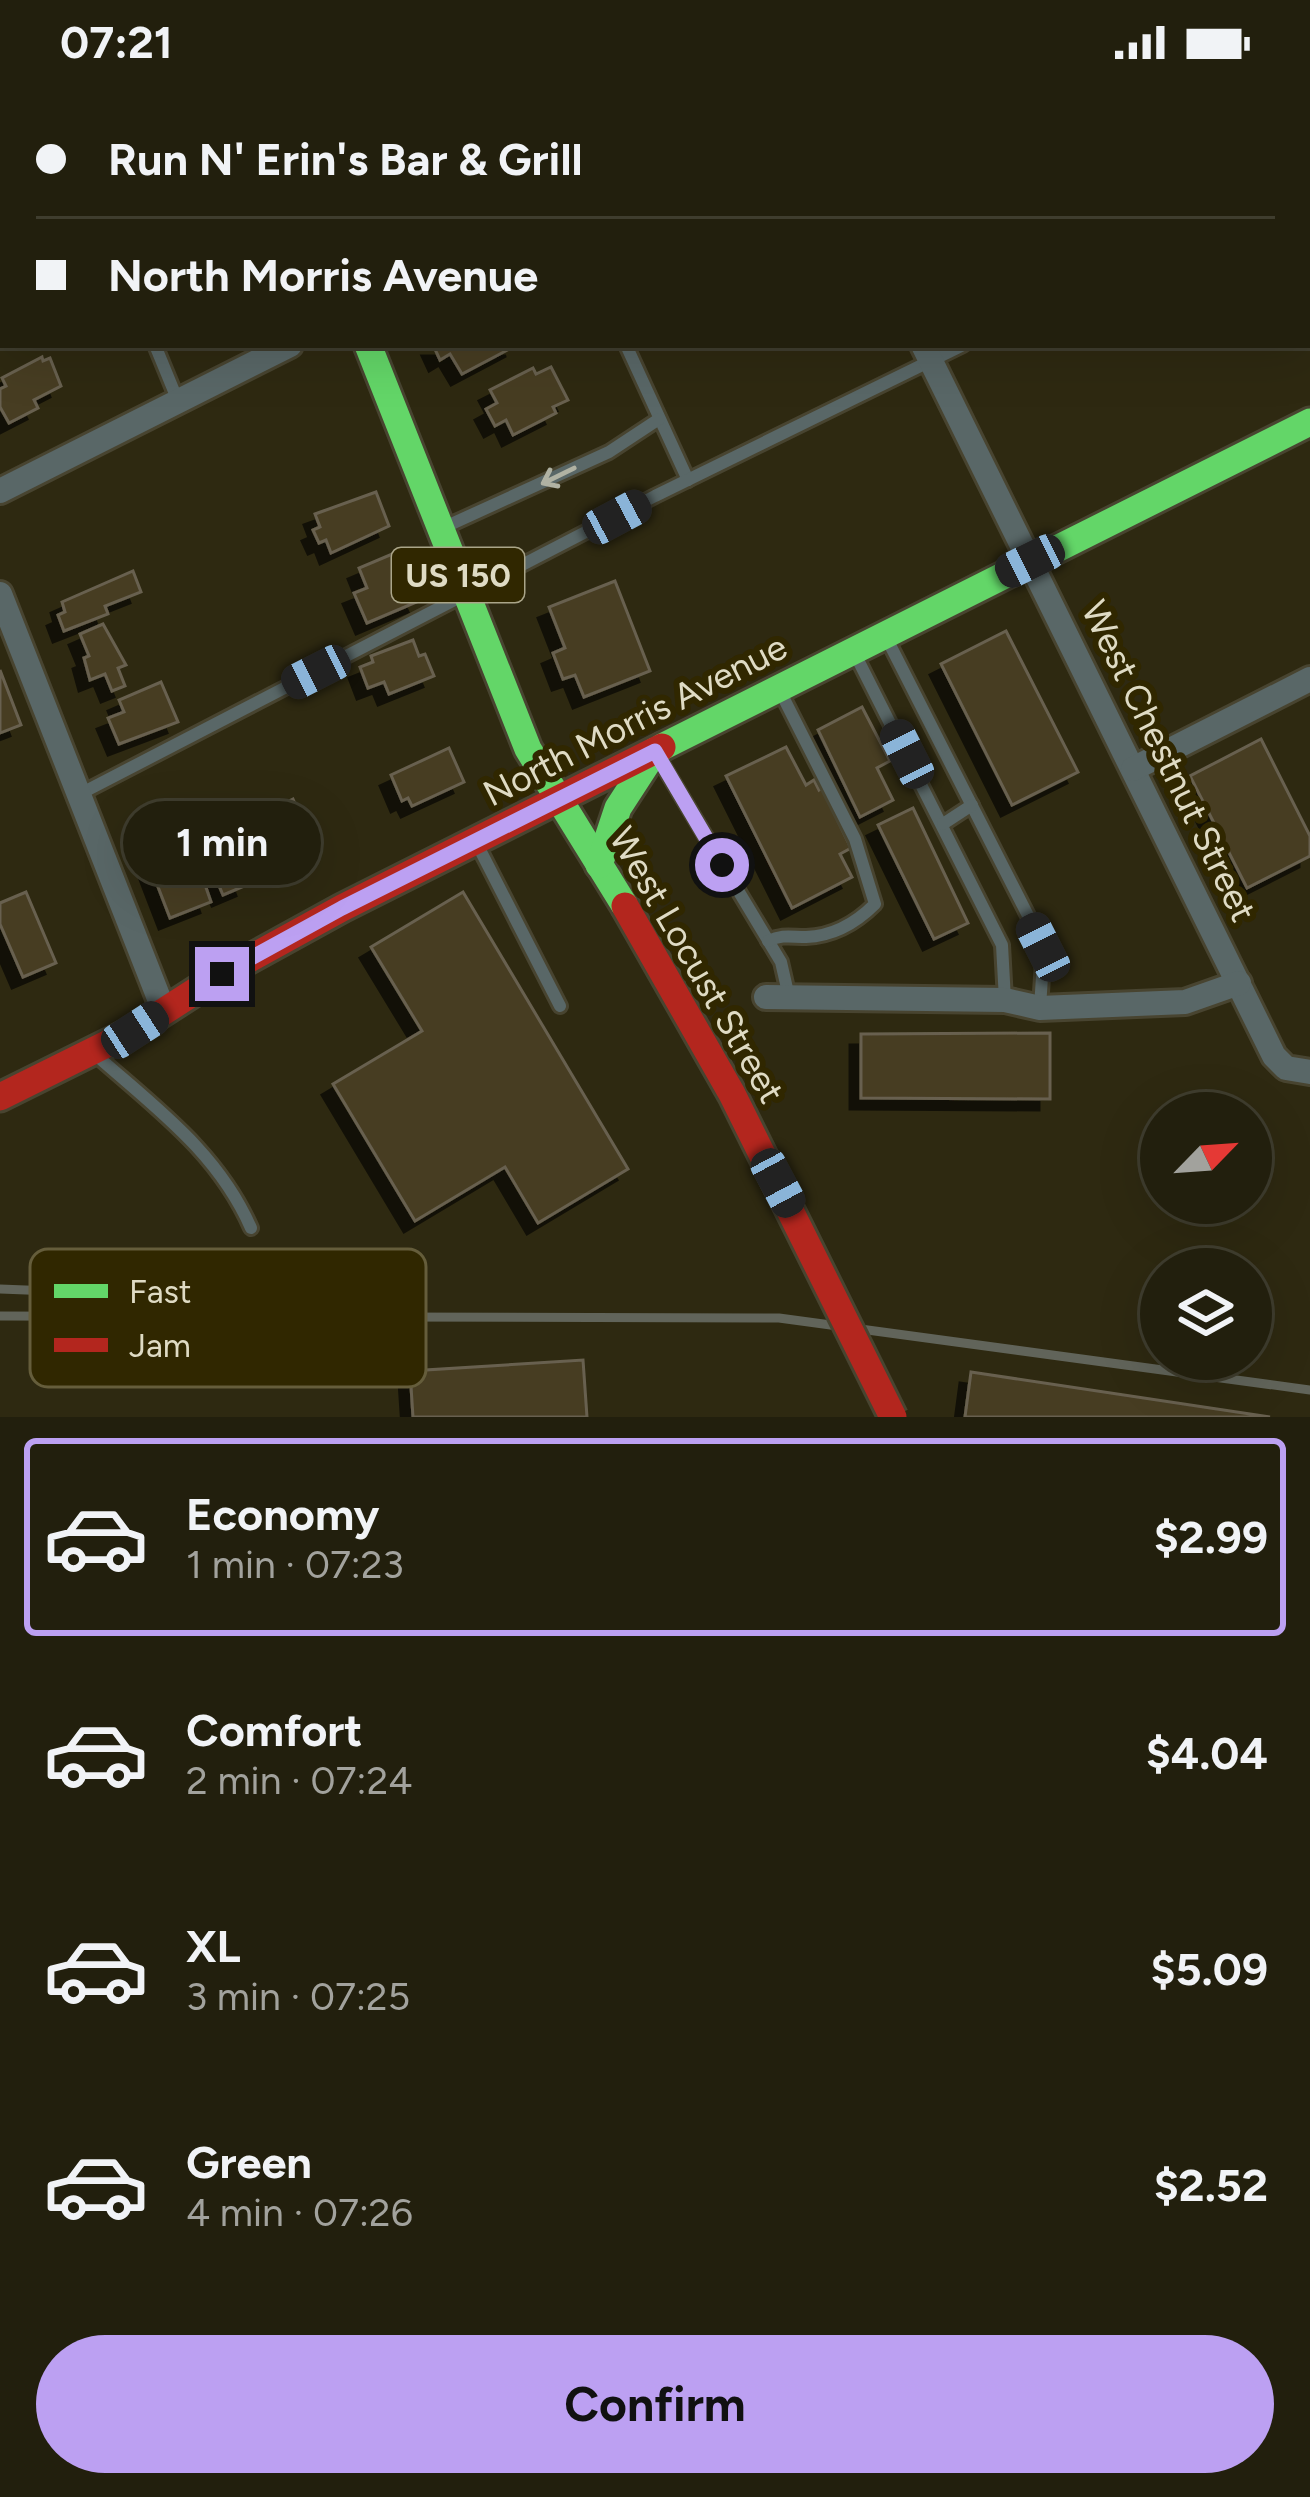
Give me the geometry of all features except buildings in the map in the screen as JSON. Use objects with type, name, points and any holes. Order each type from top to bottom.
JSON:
[{"type":"street","points":[[0,491],[284,348]]},
{"type":"street","name":"West Locust Street","points":[[369,348],[528,749],[681,995],[893,1417]]},
{"type":"street","name":"West Chestnut Street","points":[[927,353],[1274,1055],[1302,1072]]},
{"type":"street","name":"North Morris Avenue","points":[[0,1097],[91,1052],[342,908],[1310,422]]},
{"type":"street","points":[[0,594],[164,1011]]},
{"type":"street","points":[[1133,769],[1310,679]]},
{"type":"street","points":[[599,865],[618,808],[655,751]]},
{"type":"street","points":[[777,997],[1005,1000],[1040,1008],[1185,1002],[1239,983]]},
{"type":"lane","points":[[156,348],[178,401]]},
{"type":"lane","points":[[627,348],[688,480]]},
{"type":"lane","points":[[78,795],[927,353]]},
{"type":"lane","points":[[439,529],[609,452],[659,419]]},
{"type":"lane","points":[[884,632],[1043,947],[1040,1008]]},
{"type":"lane","points":[[853,651],[1002,945],[1005,1000]]},
{"type":"lane","points":[[768,940],[782,934],[810,937],[857,922],[875,904],[855,839],[779,688]]},
{"type":"lane","points":[[655,751],[781,962],[777,997]]},
{"type":"lane","points":[[943,824],[972,806]]},
{"type":"lane","points":[[475,841],[560,1006]]},
{"type":"lane","points":[[91,1052],[196,1144],[234,1189],[250,1228]]},
{"type":"railway","points":[[0,1289],[30,1290]]},
{"type":"railway","points":[[0,1316],[30,1316]]},
{"type":"railway","points":[[426,1317],[779,1318],[1310,1390]]},
{"type":"traffic: fast","points":[[369,348],[528,749],[625,906]]},
{"type":"traffic: fast","points":[[662,747],[1310,422]]},
{"type":"traffic: fast","points":[[599,865],[618,808],[655,751]]},
{"type":"traffic: jam","points":[[0,1097],[135,1030],[222,974],[342,908],[662,747]]},
{"type":"traffic: jam","points":[[625,906],[732,1094],[893,1417]]},
{"type":"route","points":[[222,974],[342,908],[655,751],[722,865]]}]
